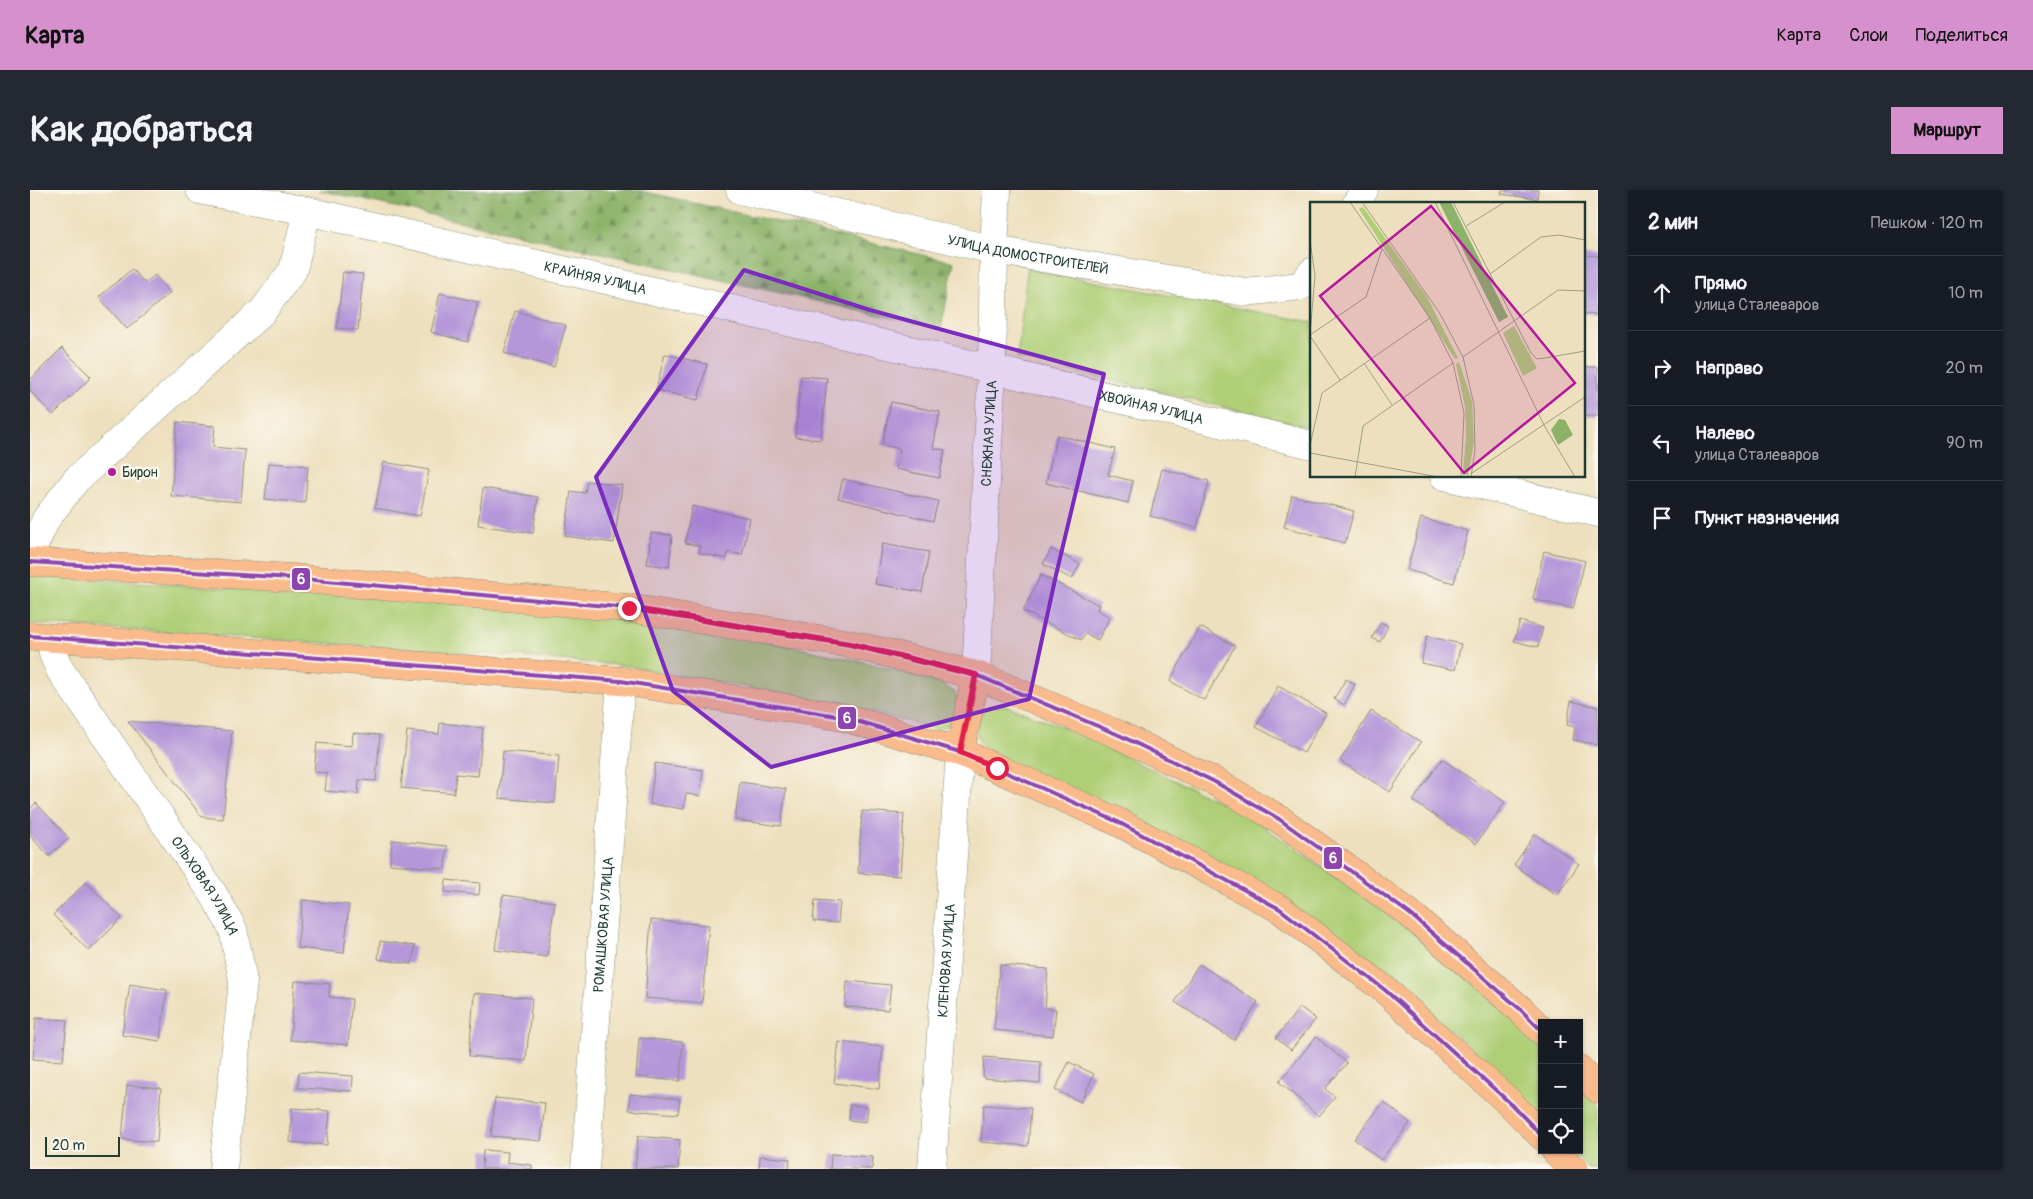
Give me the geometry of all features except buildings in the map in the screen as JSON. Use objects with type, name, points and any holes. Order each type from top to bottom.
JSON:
[{"type":"main road","points":[[30,562],[292,578],[629,608],[850,644],[976,675],[1119,735],[1215,782],[1279,819],[1410,914],[1520,1009],[1538,1027]]},
{"type":"main road","points":[[40,637],[621,680],[843,717],[960,752],[1118,822],[1280,909],[1385,990],[1511,1104],[1538,1132]]},
{"type":"main road","points":[[960,752],[976,675]]},
{"type":"main road","points":[[1583,1073],[1598,1089]]},
{"type":"main road","points":[[1559,1154],[1573,1169]]},
{"type":"street","name":"КРАЙНЯЯ УЛИЦА","points":[[200,190],[307,211],[992,369]]},
{"type":"street","name":"УЛИЦА ДОМОСТРОИТЕЛЕЙ","points":[[740,190],[994,250],[1245,292],[1301,286],[1310,275]]},
{"type":"street","name":"СНЕЖНАЯ УЛИЦА","points":[[976,675],[992,369],[997,190]]},
{"type":"street","points":[[1357,202],[1364,190]]},
{"type":"street","points":[[30,556],[46,519],[76,480],[262,312],[294,270],[307,211]]},
{"type":"street","name":"ХВОЙНАЯ УЛИЦА","points":[[992,369],[1310,445]]},
{"type":"street","points":[[1452,478],[1598,513]]},
{"type":"street","name":"ОЛЬХОВАЯ УЛИЦА","points":[[40,637],[53,654],[60,670],[214,895],[233,929],[243,981],[223,1169]]},
{"type":"street","name":"РОМАШКОВАЯ УЛИЦА","points":[[585,1169],[621,680]]},
{"type":"street","name":"КЛЕНОВАЯ УЛИЦА","points":[[932,1169],[960,752]]},
{"type":"highlighted area","points":[[744,270],[870,310],[1104,374],[1056,575],[1029,699],[771,767],[673,691],[596,477]]},
{"type":"green space","points":[[319,190],[637,190],[954,262],[941,329]]},
{"type":"green space","points":[[1027,269],[1310,322],[1310,428],[1017,358]]},
{"type":"green space","points":[[30,575],[499,606],[640,620],[757,639],[868,663],[942,684],[955,693],[960,703],[956,717],[950,723],[936,729],[844,705],[629,666],[515,656],[30,623]]},
{"type":"green space","points":[[1004,705],[1063,727],[1249,816],[1406,927],[1474,983],[1538,1042],[1538,1115],[1485,1061],[1415,999],[989,751],[979,741],[976,728],[982,712],[989,707]]},
{"type":"green space","points":[[1583,1088],[1598,1104],[1598,1169],[1589,1169],[1576,1154],[1583,1154]]},
{"type":"transit line","name":"6","points":[[30,562],[292,578],[629,608],[850,644],[976,675],[1119,735],[1215,782],[1279,819],[1410,914],[1520,1009],[1538,1027]]},
{"type":"transit line","name":"6","points":[[30,636],[621,681],[843,717],[960,752],[1118,822],[1280,909],[1385,990],[1511,1104],[1538,1132]]},
{"type":"place","name":"Бирон","points":[[112,472]]},
{"type":"route","points":[[629,608],[850,644],[976,675],[960,752],[997,768]]}]
